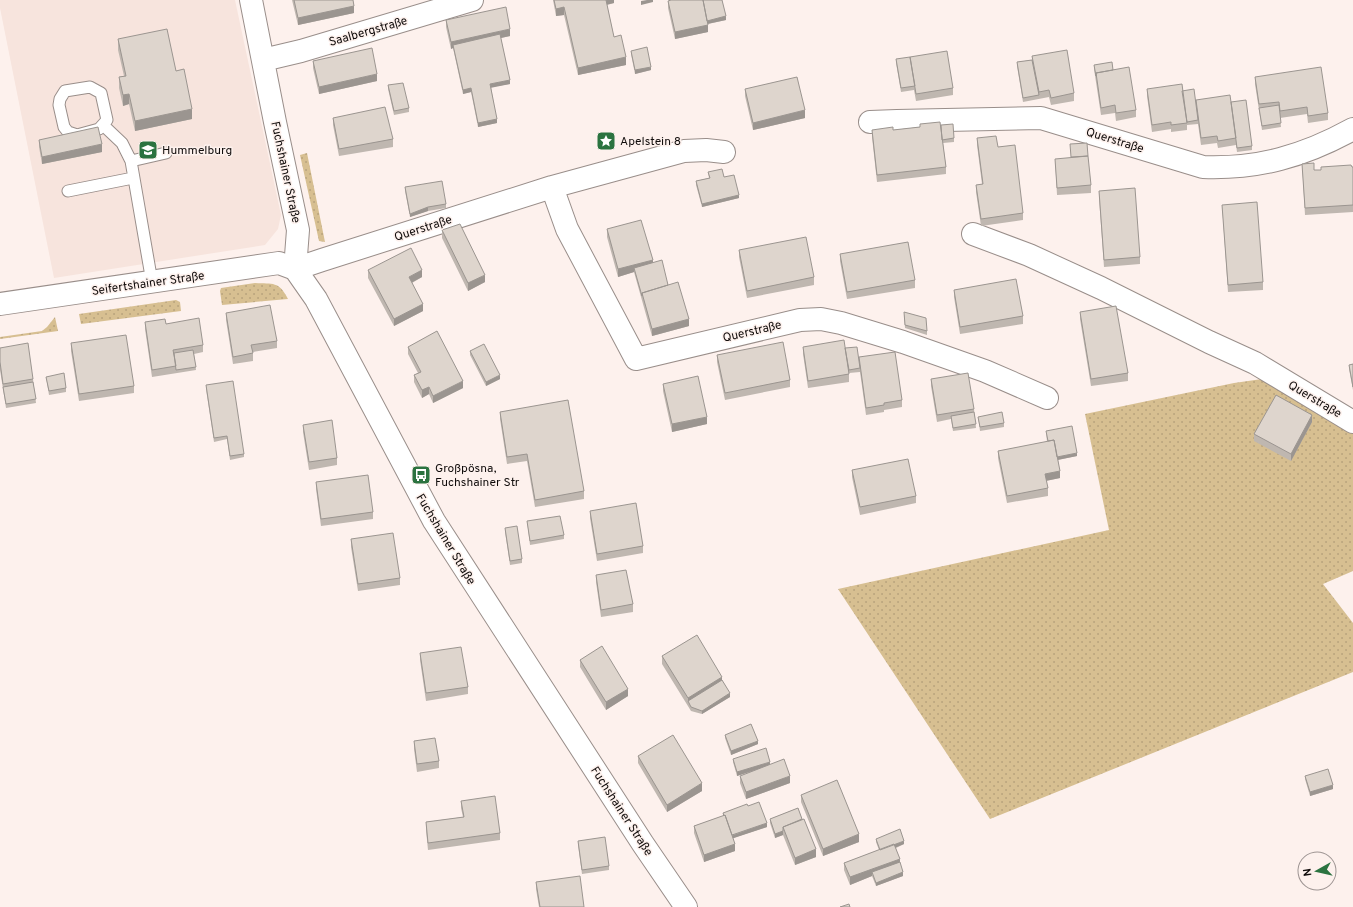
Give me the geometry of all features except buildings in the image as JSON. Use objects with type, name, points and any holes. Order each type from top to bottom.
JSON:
[{"type":"street","name":"Fuchshainer Straße","points":[[251,0],[298,230],[295,269],[316,299],[434,521],[643,844],[686,907]]},
{"type":"street","name":"Saalbergstraße","points":[[263,60],[301,51],[472,0]]},
{"type":"street","name":"Querstraße","points":[[870,122],[1040,118],[1203,167],[1225,168],[1288,158],[1314,149],[1353,129]]},
{"type":"street","name":"Querstraße","points":[[295,269],[552,187],[684,151],[706,150],[724,152]]},
{"type":"street","name":"Querstraße","points":[[552,187],[567,229],[636,359],[800,320],[821,319],[841,323],[903,342],[985,371],[1047,398]]},
{"type":"street","name":"Querstraße","points":[[973,234],[1029,255],[1101,288],[1209,342],[1255,363],[1353,422]]},
{"type":"street","name":"Seifertshainer Straße","points":[[0,304],[279,263],[295,269]]},
{"type":"lane","points":[[90,87],[97,90],[101,93],[107,120],[103,125],[99,129],[77,135],[68,132],[64,127],[59,105],[60,99],[66,92],[90,87]]},
{"type":"lane","points":[[103,125],[122,143],[131,161],[152,282]]},
{"type":"lane","points":[[131,161],[166,153]]},
{"type":"lane","points":[[68,191],[133,178]]},
{"type":"shaded area","name":"Hummelburg","points":[[0,0],[235,0],[281,215],[278,229],[265,245],[54,278],[0,8]]},
{"type":"shaded area","points":[[307,153],[325,242],[319,241],[300,155]]},
{"type":"shaded area","points":[[255,283],[278,286],[282,289],[288,299],[222,305],[221,288]]},
{"type":"shaded area","points":[[176,300],[180,302],[181,311],[81,324],[79,314]]},
{"type":"shaded area","points":[[55,317],[58,331],[0,339],[0,337],[42,331]]},
{"type":"shaded area","points":[[1262,379],[1353,433],[1353,571],[1323,584],[1353,623],[1353,672],[990,819],[838,589],[1109,530],[1085,414],[1234,383]]},
{"type":"place","name":"Apelstein 8","points":[[606,141]]},
{"type":"place","name":"Hummelburg","points":[[148,150]]},
{"type":"place","name":"Großpösna, Fuchshainer Str","points":[[421,475]]}]
